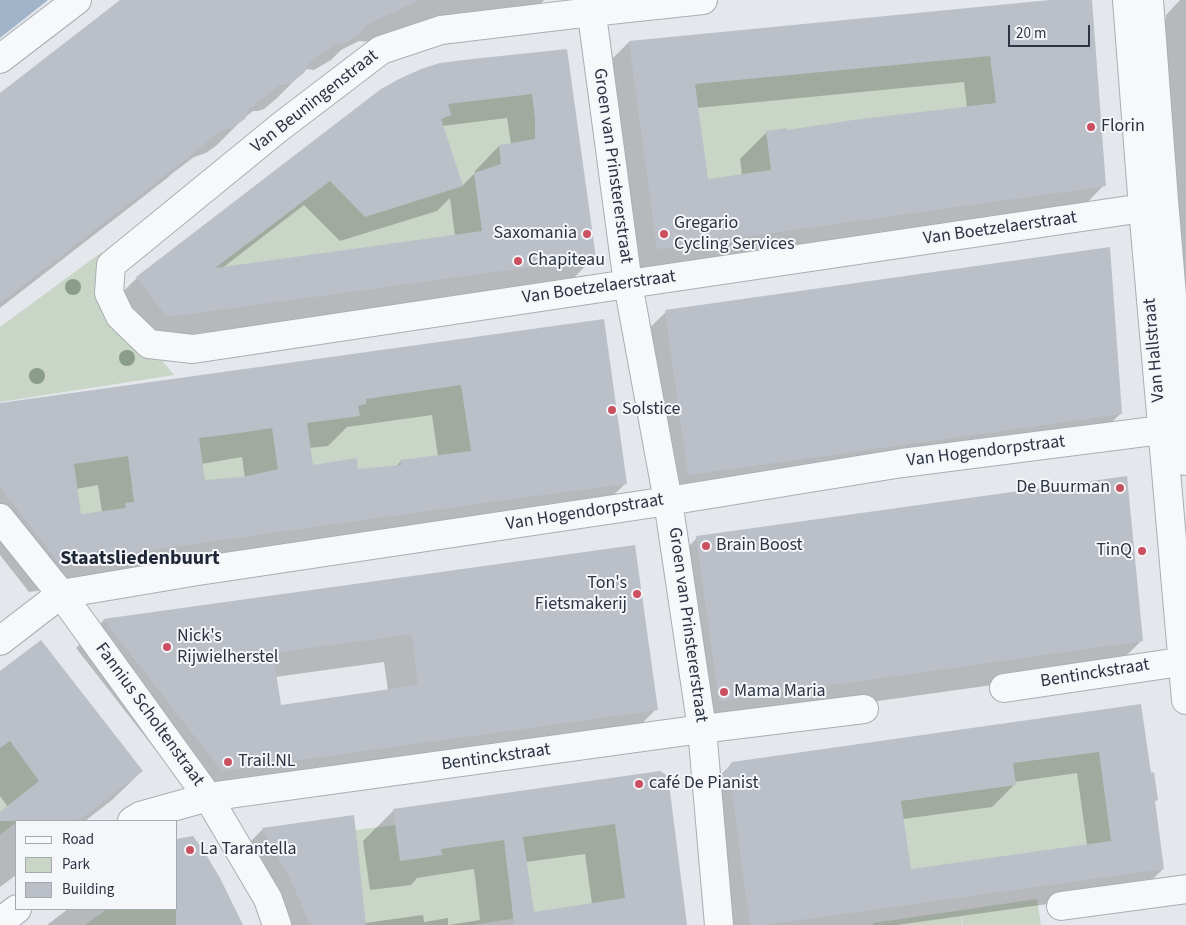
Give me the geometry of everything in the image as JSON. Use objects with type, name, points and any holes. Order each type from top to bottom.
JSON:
[{"type":"street","points":[[0,59],[77,0]]},
{"type":"street","name":"Van Beuningenstraat","points":[[111,265],[280,127],[381,50],[441,30],[591,6],[702,0]]},
{"type":"street","name":"Van Hallstraat","points":[[1126,0],[1142,208],[1177,428],[1186,461]]},
{"type":"street","name":"Van Hallstraat","points":[[1149,0],[1177,428],[1186,700]]},
{"type":"street","name":"Groen van Prinstererstraat","points":[[591,6],[628,284],[668,500],[702,729],[719,925]]},
{"type":"street","name":"Van Boetzelaerstraat","points":[[111,265],[109,293],[120,316],[149,344],[192,349],[1142,208]]},
{"type":"street","name":"Van Hogendorpstraat","points":[[0,641],[61,594],[902,463],[1177,428]]},
{"type":"street","name":"Fannius Scholtenstraat","points":[[0,518],[61,594],[208,797],[268,898],[277,925]]},
{"type":"street","name":"Bentinckstraat","points":[[1004,688],[1184,661]]},
{"type":"street","name":"Bentinckstraat","points":[[134,820],[140,816],[208,797],[702,729],[864,709]]},
{"type":"street","points":[[1061,906],[1186,889]]},
{"type":"street","points":[[0,922],[16,910]]},
{"type":"green space","points":[[1062,33],[1064,172],[682,226],[663,85]]},
{"type":"green space","points":[[538,83],[560,239],[168,288],[425,101]]},
{"type":"green space","points":[[102,252],[112,317],[155,352],[174,375],[0,402],[0,327]]},
{"type":"green space","points":[[564,361],[579,471],[67,541],[0,448]]},
{"type":"green space","points":[[0,706],[102,756],[19,820],[15,820],[15,823],[0,835]]},
{"type":"green space","points":[[1124,729],[1136,844],[775,893],[757,775]]},
{"type":"green space","points":[[643,792],[656,896],[473,925],[338,925],[304,837]]},
{"type":"green space","points":[[1037,899],[1041,925],[963,925],[961,913],[962,925],[873,925],[873,923]]},
{"type":"green space","points":[[106,910],[178,910],[226,925],[85,925]]},
{"type":"water","points":[[0,0],[48,0],[0,38]]},
{"type":"building","points":[[120,0],[419,0],[364,26],[359,34],[342,45],[335,44],[308,64],[304,73],[291,83],[280,85],[249,109],[245,119],[233,127],[221,131],[0,303],[0,93]]},
{"type":"building","points":[[1050,0],[1092,0],[1106,186],[657,249],[629,41]],"holes":[[[990,56],[996,103],[787,130],[787,128],[766,131],[771,170],[708,179],[695,84]]]},
{"type":"building","points":[[567,49],[596,258],[167,317],[136,277],[381,89],[421,69],[440,63]],"holes":[[[532,94],[535,139],[499,145],[501,164],[474,173],[482,231],[215,268],[330,181],[365,217],[463,186],[441,119],[451,115],[448,104]]]},
{"type":"building","points":[[1110,247],[1122,414],[688,475],[665,310]]},
{"type":"building","points":[[604,319],[627,484],[59,563],[0,487],[0,403]],"holes":[[[461,385],[471,451],[400,460],[401,465],[358,469],[357,458],[313,465],[307,423],[360,416],[358,406],[366,404],[366,399]],[[272,428],[278,469],[243,477],[205,480],[199,438]],[[128,456],[134,502],[125,503],[126,508],[81,514],[74,464]]]},
{"type":"building","points":[[1127,476],[1143,641],[719,701],[696,536]]},
{"type":"building","points":[[635,545],[658,710],[222,771],[103,619]],"holes":[[[412,634],[418,685],[281,705],[273,653]]]},
{"type":"building","points":[[41,640],[143,771],[79,820],[0,821],[0,812],[39,781],[10,741],[0,748],[0,671]]},
{"type":"building","points":[[1141,704],[1151,773],[1154,772],[1158,800],[1155,801],[1164,869],[763,925],[750,925],[731,785],[722,784],[722,776],[732,762]],"holes":[[[1099,752],[1111,841],[911,869],[901,801],[1016,785],[1013,763]]]},
{"type":"building","points":[[660,771],[668,776],[687,925],[514,925],[504,840],[441,849],[442,855],[400,861],[393,809]],"holes":[[[615,824],[625,898],[534,912],[523,837]]]},
{"type":"building","points":[[354,815],[366,925],[310,925],[292,882],[262,828]]},
{"type":"building","points":[[193,836],[220,878],[243,925],[176,925],[176,910],[178,910],[178,839]]},
{"type":"place","name":"Florin","points":[[1091,127]]},
{"type":"place","name":"Saxomania","points":[[587,234]]},
{"type":"place","name":"Gregario Cycling Services","points":[[664,234]]},
{"type":"place","name":"Chapiteau","points":[[518,261]]},
{"type":"place","name":"Solstice","points":[[612,410]]},
{"type":"place","name":"De Buurman","points":[[1120,488]]},
{"type":"place","name":"Brain Boost","points":[[706,546]]},
{"type":"place","name":"TinQ","points":[[1142,551]]},
{"type":"place","name":"Ton's Fietsmakerij","points":[[637,594]]},
{"type":"place","name":"Nick's Rijwielherstel","points":[[167,647]]},
{"type":"place","name":"Mama Maria","points":[[724,692]]},
{"type":"place","name":"Trail.NL","points":[[228,762]]},
{"type":"place","name":"café De Pianist","points":[[639,784]]},
{"type":"place","name":"La Tarantella","points":[[190,850]]},
{"type":"district","name":"Staatsliedenbuurt","points":[[140,560]]}]
